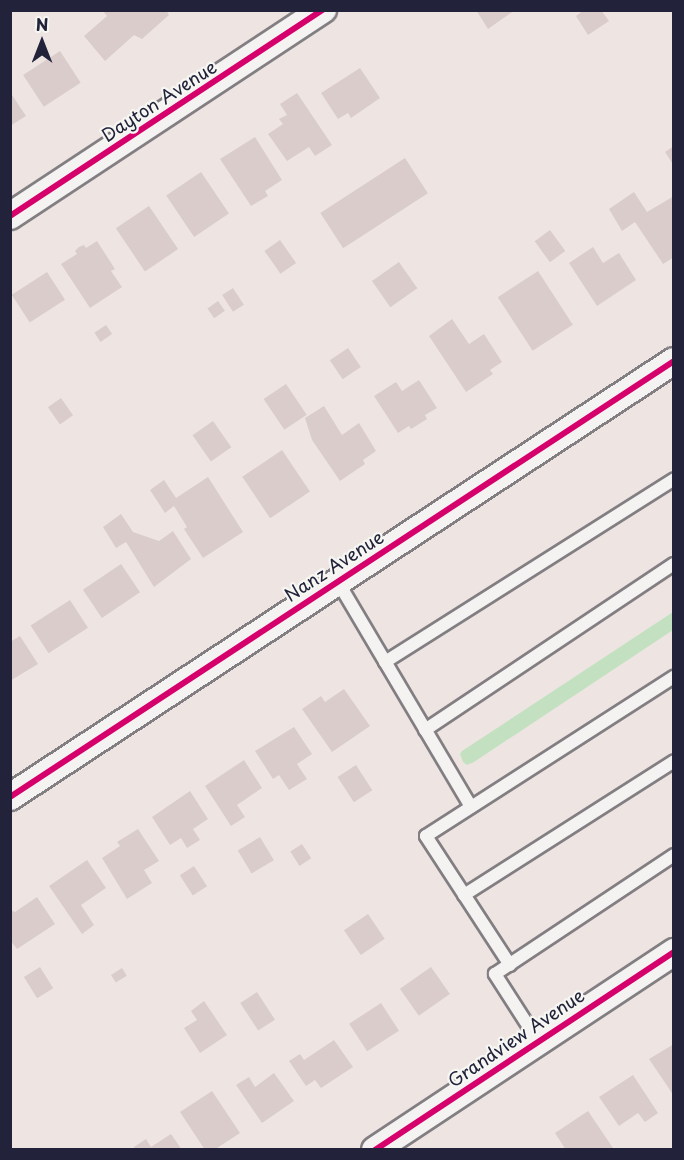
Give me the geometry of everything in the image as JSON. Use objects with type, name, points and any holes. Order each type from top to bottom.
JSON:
[{"type":"street","name":"Dayton Avenue","points":[[10,216],[323,10]]},
{"type":"street","name":"Nanz Avenue","points":[[10,797],[674,361]]},
{"type":"street","name":"Grandview Avenue","points":[[375,1149],[674,952]]},
{"type":"lane","points":[[385,662],[674,479]]},
{"type":"lane","points":[[425,730],[674,564]]},
{"type":"lane","points":[[338,582],[471,807]]},
{"type":"lane","points":[[510,965],[426,836],[674,677]]},
{"type":"lane","points":[[464,895],[674,761]]},
{"type":"lane","points":[[538,1041],[495,974],[674,855]]},
{"type":"green space","points":[[673,612],[673,630],[474,762],[467,765],[463,762],[460,754],[462,751]]},
{"type":"building","points":[[102,10],[166,10],[169,15],[142,39],[134,35],[105,61],[84,36],[107,16]]},
{"type":"building","points":[[476,10],[515,10],[488,29]]},
{"type":"building","points":[[584,10],[601,10],[609,21],[588,35],[576,16]]},
{"type":"building","points":[[60,51],[81,83],[44,107],[23,75]]},
{"type":"building","points":[[360,68],[380,98],[351,118],[348,113],[338,119],[321,93]]},
{"type":"building","points":[[10,92],[26,116],[10,126]]},
{"type":"building","points":[[297,93],[332,145],[315,156],[309,147],[287,161],[268,134],[283,124],[279,119],[287,115],[280,104]]},
{"type":"building","points":[[255,137],[282,180],[265,191],[268,196],[251,206],[220,159]]},
{"type":"building","points":[[674,146],[674,166],[665,152]]},
{"type":"building","points":[[405,158],[428,193],[343,248],[320,213]]},
{"type":"building","points":[[201,172],[229,213],[194,237],[166,195]]},
{"type":"building","points":[[634,192],[647,212],[674,196],[674,257],[663,264],[635,222],[622,231],[609,209]]},
{"type":"building","points":[[149,206],[178,249],[145,271],[116,228]]},
{"type":"building","points":[[550,230],[565,251],[550,262],[535,241]]},
{"type":"building","points":[[280,240],[296,263],[280,274],[264,251]]},
{"type":"building","points":[[97,241],[115,269],[111,271],[122,287],[90,308],[61,264],[77,254],[75,251],[79,247],[84,245],[86,248]]},
{"type":"building","points":[[593,247],[603,263],[619,253],[636,280],[597,306],[569,263]]},
{"type":"building","points":[[399,262],[417,288],[390,307],[372,281]]},
{"type":"building","points":[[538,271],[573,325],[533,351],[498,297]]},
{"type":"building","points":[[47,272],[65,300],[30,323],[12,295]]},
{"type":"building","points":[[233,288],[244,305],[233,312],[222,295]]},
{"type":"building","points":[[218,301],[225,311],[214,318],[207,308]]},
{"type":"building","points":[[452,319],[469,344],[484,334],[502,362],[490,370],[493,374],[466,392],[429,336]]},
{"type":"building","points":[[106,325],[112,334],[101,342],[94,333]]},
{"type":"building","points":[[348,348],[361,367],[343,379],[330,360]]},
{"type":"building","points":[[419,380],[437,408],[425,415],[427,419],[411,429],[409,426],[398,433],[374,396],[396,382],[402,391]]},
{"type":"building","points":[[286,384],[307,415],[284,430],[264,399]]},
{"type":"building","points":[[61,398],[73,415],[60,424],[48,407]]},
{"type":"building","points":[[324,406],[342,435],[359,423],[376,451],[363,460],[365,464],[340,481],[312,440],[305,418]]},
{"type":"building","points":[[213,421],[231,447],[211,462],[193,435]]},
{"type":"building","points":[[282,450],[310,491],[270,518],[242,477]]},
{"type":"building","points":[[208,477],[243,532],[203,558],[184,529],[187,527],[174,506],[165,513],[150,490],[164,480],[176,498]]},
{"type":"building","points":[[121,514],[133,532],[159,541],[173,531],[191,559],[154,587],[126,542],[116,548],[103,527]]},
{"type":"building","points":[[121,564],[140,592],[102,618],[83,590]]},
{"type":"building","points":[[70,600],[88,628],[49,653],[31,626]]},
{"type":"building","points":[[20,636],[38,664],[10,681],[10,642]]},
{"type":"building","points":[[344,689],[370,726],[332,752],[302,709],[321,696],[325,702]]},
{"type":"building","points":[[294,727],[312,754],[297,764],[307,779],[289,790],[279,775],[273,779],[255,751]]},
{"type":"building","points":[[244,760],[262,788],[237,805],[245,817],[231,826],[205,786]]},
{"type":"building","points":[[356,765],[372,790],[354,802],[338,777]]},
{"type":"building","points":[[190,791],[208,819],[193,829],[200,840],[187,848],[181,838],[170,845],[152,817]]},
{"type":"building","points":[[138,829],[159,861],[144,870],[152,883],[127,899],[102,858],[120,846],[117,842]]},
{"type":"building","points":[[260,837],[274,860],[252,874],[238,850]]},
{"type":"building","points":[[302,844],[311,858],[300,866],[290,852]]},
{"type":"building","points":[[87,860],[106,888],[81,905],[94,925],[82,934],[49,886]]},
{"type":"building","points":[[194,866],[207,886],[193,895],[180,875]]},
{"type":"building","points":[[37,897],[55,924],[17,949],[10,940],[10,910],[15,912]]},
{"type":"building","points":[[368,914],[385,939],[361,955],[344,930]]},
{"type":"building","points":[[40,967],[53,988],[37,998],[24,977]]},
{"type":"building","points":[[431,967],[450,994],[419,1016],[400,989]]},
{"type":"building","points":[[122,968],[127,976],[116,983],[111,975]]},
{"type":"building","points":[[257,992],[275,1020],[258,1031],[240,1003]]},
{"type":"building","points":[[204,1001],[227,1035],[200,1053],[184,1028],[197,1020],[191,1011]]},
{"type":"building","points":[[381,1003],[399,1031],[367,1051],[349,1024]]},
{"type":"building","points":[[334,1040],[353,1067],[321,1088],[315,1080],[306,1086],[289,1061],[300,1054],[304,1060]]},
{"type":"building","points":[[674,1044],[674,1096],[649,1059]]},
{"type":"building","points":[[274,1073],[294,1101],[262,1123],[236,1085],[249,1077],[255,1087]]},
{"type":"building","points":[[633,1075],[658,1113],[645,1122],[638,1113],[619,1126],[599,1097]]},
{"type":"building","points":[[212,1091],[240,1133],[214,1150],[205,1150],[180,1112]]},
{"type":"building","points":[[588,1111],[613,1148],[566,1150],[555,1133]]},
{"type":"building","points":[[171,1134],[182,1150],[135,1150],[134,1147],[146,1139],[151,1147]]},
{"type":"cycle path","points":[[10,216],[323,10]]},
{"type":"cycle path","points":[[10,797],[674,361]]},
{"type":"cycle path","points":[[375,1150],[674,952]]}]
